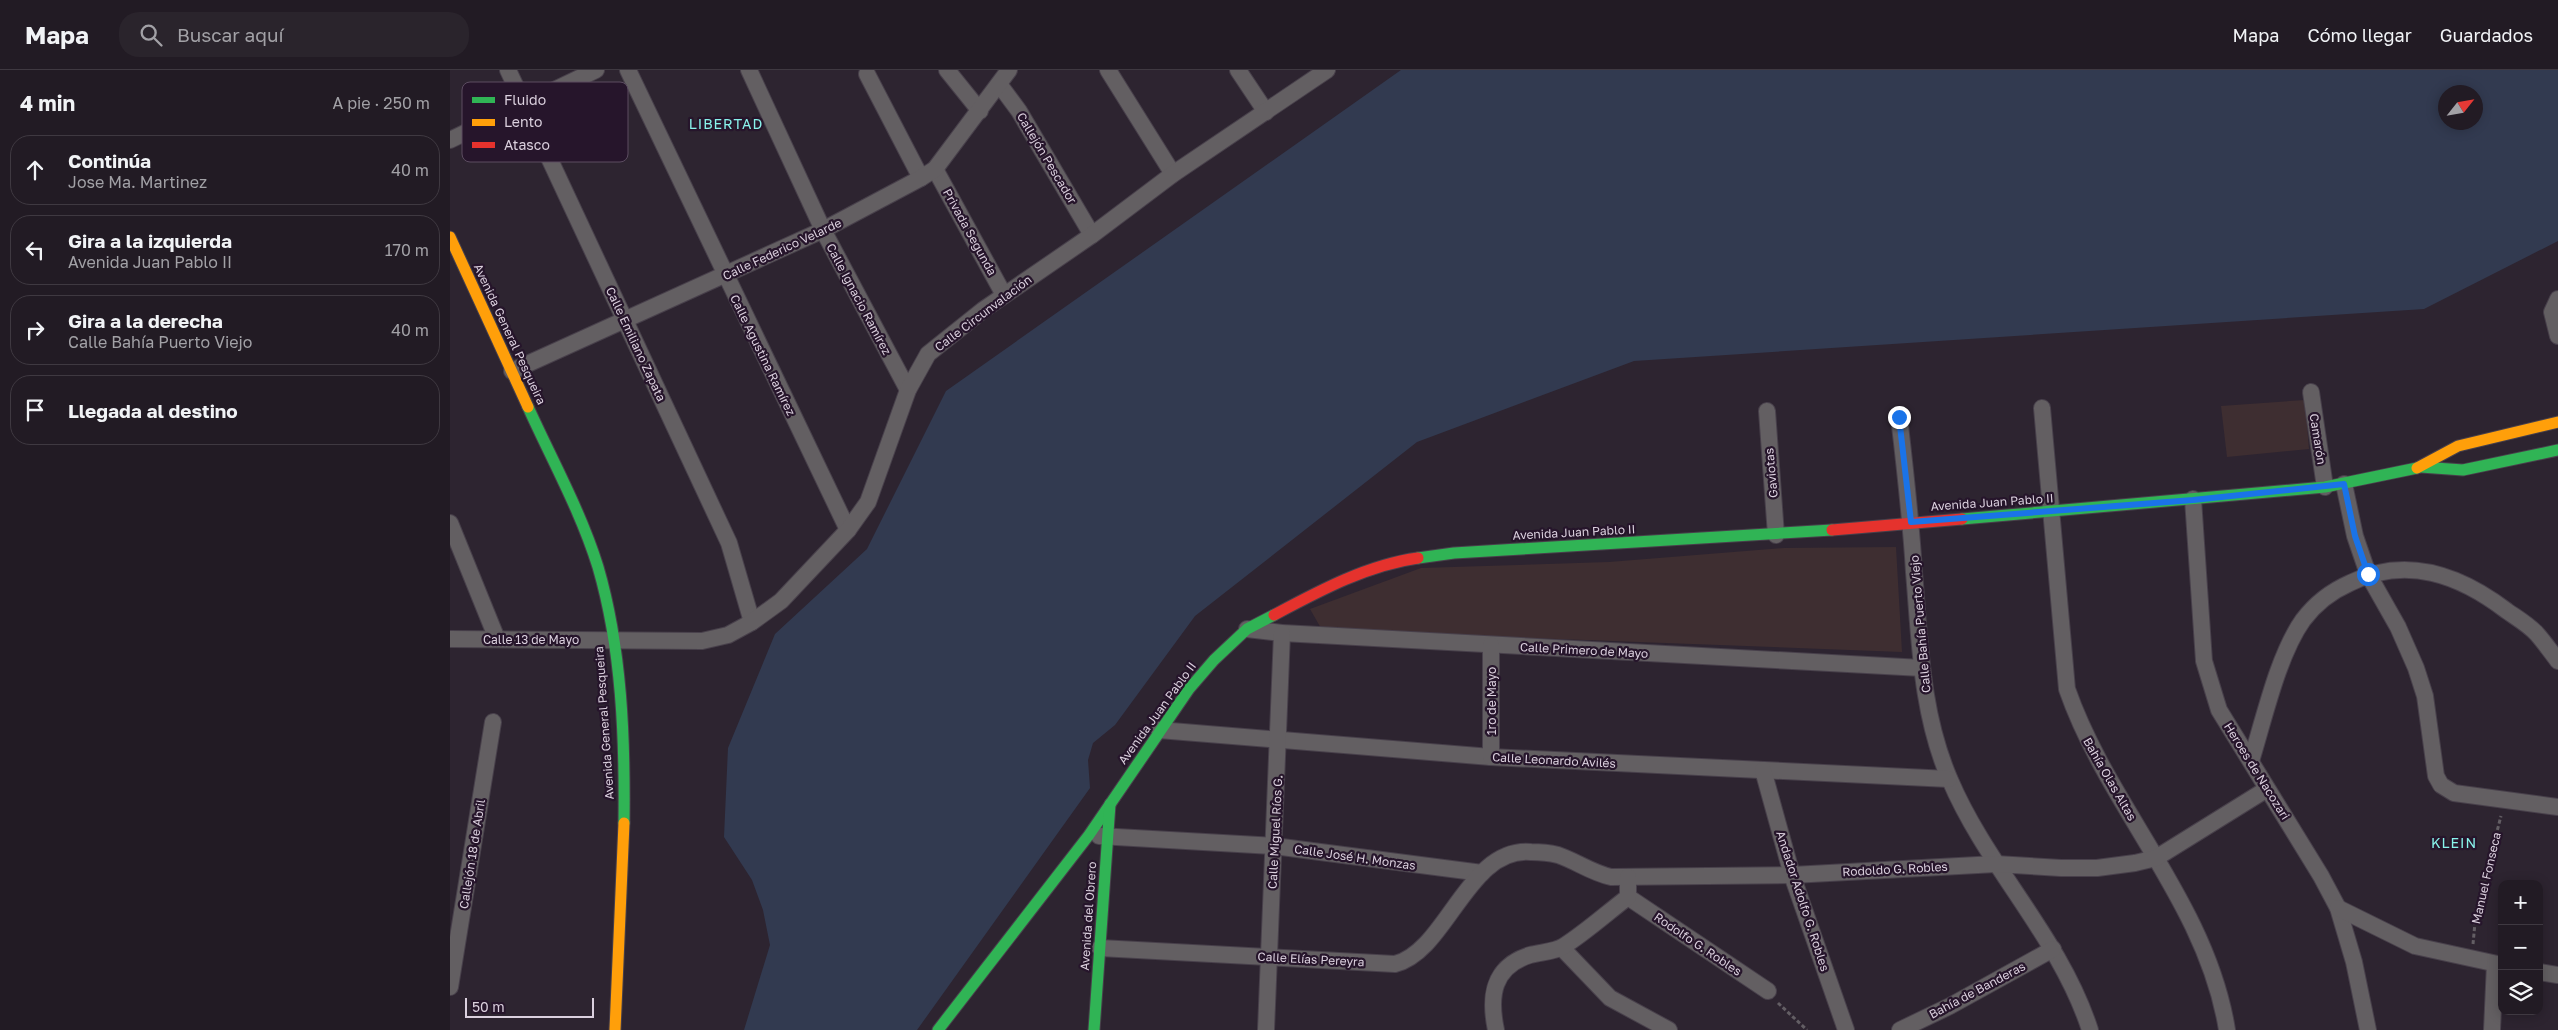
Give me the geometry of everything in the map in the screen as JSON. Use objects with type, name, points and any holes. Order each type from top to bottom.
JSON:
[{"type":"main road","name":"Avenida General Pesqueira","points":[[450,237],[586,535],[600,578],[612,639],[622,760],[624,851],[615,1030]]},
{"type":"main road","name":"Avenida Juan Pablo II","points":[[2421,467],[2458,446],[2558,422]]},
{"type":"main road","name":"Avenida Juan Pablo II","points":[[938,1030],[1089,835],[1159,730],[1189,689],[1214,660],[1247,629],[1315,593],[1356,575],[1403,560],[1454,553],[1776,535],[2325,487],[2421,467],[2463,470],[2558,450]]},
{"type":"main road","name":"Avenida del Obrero","points":[[1094,1030],[1110,803]]},
{"type":"street","name":"Calle Emiliano Zapata","points":[[508,70],[514,82]]},
{"type":"street","points":[[571,82],[596,70]]},
{"type":"street","name":"Calle Agustina Ramírez","points":[[628,70],[724,276],[848,530]]},
{"type":"street","name":"Calle Ignacio Ramírez","points":[[749,70],[824,230],[908,390]]},
{"type":"street","points":[[947,70],[980,111]]},
{"type":"street","name":"Calle Federico Velarde","points":[[512,371],[824,230],[921,178],[935,169],[1009,70]]},
{"type":"street","points":[[1108,70],[1173,174]]},
{"type":"street","points":[[1238,70],[1266,112]]},
{"type":"street","name":"Calle Circunvalación","points":[[612,639],[702,642],[728,635],[752,622],[781,601],[848,530],[868,502],[908,390],[928,354],[1004,295],[1092,235],[1173,174],[1327,70]]},
{"type":"street","points":[[867,74],[921,178]]},
{"type":"street","name":"Callejón Pescador","points":[[999,84],[1019,111],[1092,235]]},
{"type":"street","points":[[450,140],[462,134]]},
{"type":"street","name":"Calle Emiliano Zapata","points":[[551,162],[729,543],[752,622]]},
{"type":"street","name":"Privada Segunda","points":[[935,169],[1004,295]]},
{"type":"street","points":[[2558,299],[2552,312],[2558,336]]},
{"type":"street","name":"Camarón","points":[[2311,392],[2325,487]]},
{"type":"street","name":"Bahía Olas Altas","points":[[2042,408],[2067,689],[2079,725],[2097,759],[2177,895],[2211,971],[2224,1012],[2226,1030]]},
{"type":"street","name":"Gaviotas","points":[[1766,411],[1776,535]]},
{"type":"street","name":"Calle Bahía Puerto Viejo","points":[[1899,417],[1911,522],[1922,668],[1928,709],[1950,779],[1976,832],[1996,864],[2023,900],[2053,949],[2074,987],[2090,1030]]},
{"type":"street","points":[[2344,484],[2355,536],[2368,574],[2398,627],[2416,668],[2425,696],[2436,776],[2441,785],[2454,793],[2506,798],[2558,807]]},
{"type":"street","name":"Heroes de Nacozari","points":[[2193,500],[2204,661],[2220,710],[2322,876],[2338,908],[2354,962],[2368,1030]]},
{"type":"street","points":[[450,523],[497,639]]},
{"type":"street","points":[[2251,761],[2289,642],[2304,618],[2332,592],[2368,574],[2392,570],[2419,570],[2449,576],[2492,599],[2536,633],[2558,661]]},
{"type":"street","name":"Calle Primero de Mayo","points":[[1247,629],[1282,633],[1922,668]]},
{"type":"street","name":"Calle Miguel Ríos G.","points":[[1266,1030],[1282,633]]},
{"type":"street","name":"Calle 13 de Mayo","points":[[450,639],[612,639]]},
{"type":"street","name":"1ro de Mayo","points":[[1491,645],[1491,757]]},
{"type":"street","name":"Callejón 18 de Abril","points":[[450,987],[493,722]]},
{"type":"street","name":"Calle Leonardo Avilés","points":[[1159,730],[1491,757],[1950,779]]},
{"type":"street","name":"Andador Adolfo G. Robles","points":[[1763,770],[1792,875],[1846,1030]]},
{"type":"street","name":"Rodoldo G. Robles","points":[[1482,874],[1508,854],[1529,851],[1558,855],[1594,873],[1611,877],[1792,875],[1996,864],[2097,868],[2156,858],[2267,789]]},
{"type":"street","name":"Calle José H. Monzas","points":[[1089,835],[1274,846],[1482,874]]},
{"type":"street","name":"Calle Elías Pereyra","points":[[1100,948],[1394,964],[1414,957],[1482,874]]},
{"type":"street","points":[[1496,1030],[1491,1007],[1494,988],[1505,970],[1527,956],[1562,948],[1628,897],[1628,876]]},
{"type":"street","name":"Rodolfo G. Robles","points":[[1628,897],[1768,991]]},
{"type":"street","points":[[2338,908],[2415,946],[2498,965],[2492,1030]]},
{"type":"street","points":[[1562,948],[1610,998],[1669,1030]]},
{"type":"street","name":"Bahía de Banderas","points":[[1900,1030],[1950,1006],[2053,949]]},
{"type":"street","points":[[2543,973],[2558,975]]},
{"type":"path","name":"Manuel Fonseca","points":[[2472,958],[2476,912],[2506,798]]},
{"type":"path","points":[[1768,991],[1807,1030]]},
{"type":"shaded area","points":[[2305,400],[2309,449],[2227,457],[2221,406]]},
{"type":"shaded area","points":[[1896,547],[1902,652],[1322,630],[1310,609],[1421,568],[1609,562],[1784,548]]},
{"type":"water","points":[[1401,70],[2558,70],[2558,241],[2424,309],[1634,361],[1417,442],[1195,616],[1115,725],[1093,743],[1088,760],[1090,788],[917,1030],[744,1030],[770,945],[763,910],[752,880],[724,837],[728,748],[775,634],[867,549],[946,391]]},
{"type":"traffic: fast","points":[[528,407],[583,526],[598,567],[606,598],[617,662],[623,727],[624,823]]},
{"type":"traffic: fast","points":[[2421,467],[2463,470],[2558,450]]},
{"type":"traffic: fast","points":[[1962,519],[2325,487],[2417,468]]},
{"type":"traffic: fast","points":[[1418,558],[1454,553],[1832,530]]},
{"type":"traffic: fast","points":[[938,1030],[1089,835],[1189,689],[1214,660],[1247,629],[1274,615]]},
{"type":"traffic: fast","points":[[1094,1030],[1110,804]]},
{"type":"traffic: slow","points":[[450,237],[528,407]]},
{"type":"traffic: slow","points":[[2417,468],[2458,446],[2558,422]]},
{"type":"traffic: slow","points":[[615,1030],[624,823]]},
{"type":"traffic: jam","points":[[1832,530],[1962,519]]},
{"type":"traffic: jam","points":[[1274,615],[1344,580],[1380,566],[1418,558]]},
{"type":"district","name":"LIBERTAD","points":[[726,123]]},
{"type":"district","name":"KLEIN","points":[[2454,842]]},
{"type":"route","points":[[1899,417],[1911,522],[2193,500],[2344,484],[2355,536],[2368,574]]}]
